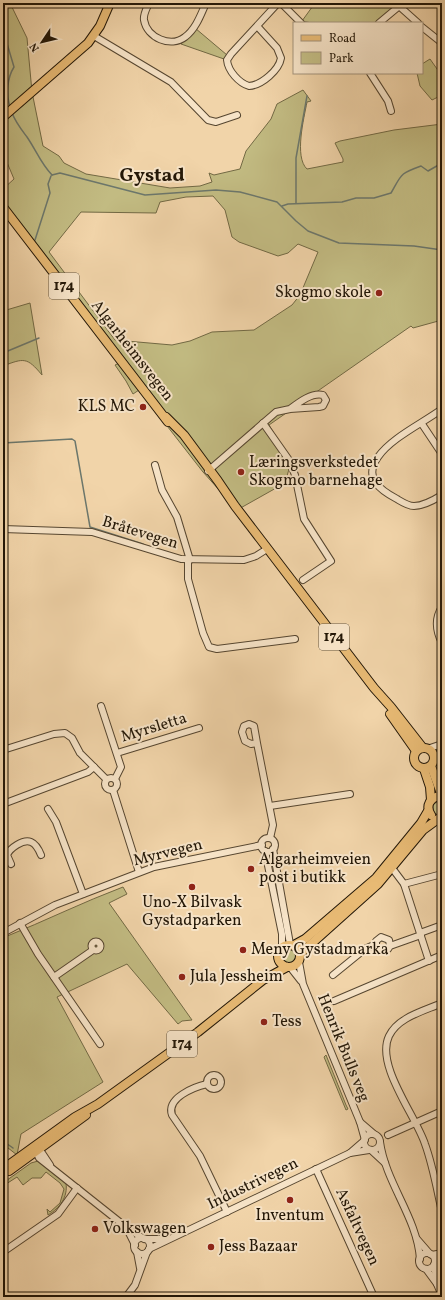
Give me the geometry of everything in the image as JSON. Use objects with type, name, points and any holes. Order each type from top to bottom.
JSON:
[{"type":"main road","points":[[3,117],[96,37],[110,3]]},
{"type":"main road","name":"Algarheimsvegen","points":[[3,207],[166,417],[184,435],[208,471],[267,549],[422,749]]},
{"type":"main road","name":"174","points":[[263,980],[278,958],[278,952],[289,945],[305,939],[376,878],[421,823],[428,811],[431,800],[429,765],[433,753],[422,749],[413,757],[414,762],[418,767],[429,765]]},
{"type":"main road","name":"174","points":[[429,765],[442,796],[431,800]]},
{"type":"main road","points":[[428,811],[432,816],[440,819]]},
{"type":"main road","points":[[299,962],[301,953],[309,944],[362,899],[392,868],[424,830],[440,819]]},
{"type":"main road","points":[[289,945],[301,953]]},
{"type":"main road","points":[[278,958],[281,964],[289,967]]},
{"type":"main road","name":"174","points":[[3,1174],[84,1117],[98,1104],[198,1032],[263,980],[299,962]]},
{"type":"main road","name":"174","points":[[3,1169],[36,1150]]},
{"type":"street","points":[[149,3],[144,16],[146,25],[154,36],[172,42],[182,40],[189,34],[206,3]]},
{"type":"street","points":[[257,26],[277,48],[281,58],[277,68],[259,83],[249,86],[240,82],[230,70],[227,60],[257,26],[278,3]]},
{"type":"street","points":[[282,3],[300,22]]},
{"type":"street","points":[[380,22],[401,5],[417,22]]},
{"type":"street","points":[[423,28],[442,43]]},
{"type":"street","points":[[96,37],[171,82],[208,120],[216,122],[237,115]]},
{"type":"street","points":[[371,74],[388,101],[391,111]]},
{"type":"street","points":[[208,471],[276,412],[290,409],[319,407],[325,403],[325,397],[317,394],[301,401],[290,409]]},
{"type":"street","points":[[442,409],[392,443],[378,457],[373,469],[374,479],[380,490],[414,506],[428,502],[442,495]]},
{"type":"street","points":[[263,423],[289,460],[295,475],[304,519],[331,561],[303,580]]},
{"type":"street","points":[[422,424],[442,454]]},
{"type":"street","points":[[155,465],[162,490],[177,517],[189,560],[188,579],[203,634],[210,647],[217,648],[295,639]]},
{"type":"street","name":"Bråtevegen","points":[[3,529],[92,532],[176,558],[189,560],[244,560],[256,556],[267,549]]},
{"type":"street","points":[[442,608],[436,621],[442,643]]},
{"type":"street","name":"Myrsletta","points":[[101,706],[117,753],[121,770],[115,779]]},
{"type":"street","name":"Myrsletta","points":[[117,753],[198,728]]},
{"type":"street","points":[[3,750],[54,734],[65,733],[72,738],[80,753],[106,779]]},
{"type":"street","points":[[258,743],[273,825],[270,838]]},
{"type":"street","points":[[422,749],[442,744]]},
{"type":"street","points":[[429,765],[442,753]]},
{"type":"street","points":[[3,804],[88,772],[94,767]]},
{"type":"street","points":[[106,779],[111,777],[115,779],[117,785],[113,790]]},
{"type":"street","points":[[106,779],[104,783],[105,787],[109,790],[113,790]]},
{"type":"street","points":[[113,790],[139,872]]},
{"type":"street","points":[[270,806],[350,794]]},
{"type":"street","points":[[48,809],[56,822],[83,894]]},
{"type":"street","points":[[270,838],[264,840],[263,848],[282,934],[289,945]]},
{"type":"street","points":[[270,838],[275,844],[273,850],[289,945]]},
{"type":"street","points":[[11,864],[7,855],[8,851],[22,843],[31,842],[41,855]]},
{"type":"street","name":"Myrvegen","points":[[3,933],[48,908],[160,865],[263,848],[273,850]]},
{"type":"street","points":[[392,868],[404,884],[429,961]]},
{"type":"street","points":[[404,884],[442,874]]},
{"type":"street","points":[[20,923],[32,944],[100,1044]]},
{"type":"street","points":[[376,944],[379,950],[382,951],[388,949],[390,946],[442,925]]},
{"type":"street","points":[[333,975],[369,947],[376,944],[378,939],[384,937],[389,940],[390,946]]},
{"type":"street","points":[[54,977],[93,950]]},
{"type":"street","points":[[334,1001],[442,955]]},
{"type":"street","name":"Henrik Bulls veg","points":[[299,962],[303,984],[360,1122],[365,1140],[365,1146],[385,1163]]},
{"type":"street","name":"Henrik Bulls veg","points":[[289,967],[303,984]]},
{"type":"street","points":[[442,1003],[398,1023],[392,1031],[386,1045],[389,1065],[428,1151],[442,1212]]},
{"type":"street","points":[[207,1084],[185,1094],[172,1103],[170,1109],[172,1115],[200,1156],[227,1212]]},
{"type":"street","points":[[388,1135],[442,1111]]},
{"type":"street","name":"Henrik Bulls veg","points":[[360,1122],[378,1136],[385,1163],[418,1239],[431,1254],[435,1264],[437,1284]]},
{"type":"street","points":[[365,1140],[369,1135],[374,1134]]},
{"type":"street","name":"Industrivegen","points":[[148,1251],[168,1239],[350,1153],[365,1140]]},
{"type":"street","points":[[370,1150],[377,1149],[380,1142]]},
{"type":"street","points":[[36,1150],[53,1169],[126,1227],[149,1243],[148,1251],[140,1268],[135,1285],[126,1297]]},
{"type":"street","name":"Industrivegen","points":[[350,1153],[370,1150]]},
{"type":"street","name":"Asfaltvegen","points":[[316,1169],[374,1297]]},
{"type":"street","points":[[3,1252],[58,1214],[77,1188]]},
{"type":"street","points":[[126,1227],[137,1252],[140,1268]]},
{"type":"street","points":[[134,1245],[137,1240],[145,1239]]},
{"type":"street","name":"Industrivegen","points":[[145,1239],[168,1239]]},
{"type":"street","name":"Henrik Bulls veg","points":[[418,1239],[420,1265],[426,1269],[437,1284],[442,1296]]},
{"type":"street","points":[[137,1252],[142,1254],[148,1251]]},
{"type":"street","points":[[420,1259],[424,1254],[442,1253]]},
{"type":"street","points":[[426,1269],[431,1268],[442,1257]]},
{"type":"green space","points":[[3,3],[10,3],[27,38],[32,92],[43,146],[59,156],[64,163],[86,174],[170,188],[200,186],[212,182],[209,173],[214,175],[240,169],[246,151],[271,119],[277,104],[303,90],[311,101],[307,102],[300,147],[303,163],[307,169],[343,162],[335,143],[340,141],[394,130],[442,124],[442,320],[413,328],[411,326],[269,425],[291,462],[285,483],[237,510],[203,472],[139,390],[133,394],[115,365],[122,362],[3,207],[3,189],[14,179],[3,153]],"holes":[[[213,196],[225,210],[232,237],[239,242],[278,256],[288,253],[298,244],[318,252],[300,295],[292,305],[254,330],[212,332],[190,341],[172,345],[115,340],[49,252],[81,212],[156,213],[160,202],[186,197]]]},
{"type":"green space","points":[[315,3],[404,3],[385,19],[378,22],[302,21]]},
{"type":"green space","points":[[195,28],[227,55],[224,59],[181,44]]},
{"type":"green space","points":[[430,59],[442,76],[442,95],[432,100],[420,86],[417,74],[423,74],[423,63]]},
{"type":"green space","points":[[30,303],[42,375],[33,365],[25,361],[3,366],[3,311]]},
{"type":"green space","points":[[438,801],[442,801],[441,815],[436,814],[433,811],[433,805]]},
{"type":"green space","points":[[123,887],[127,894],[109,903],[192,1020],[182,1021],[178,1024],[127,964],[57,997],[103,1082],[21,1134],[17,1155],[3,1144],[3,934],[5,937]]},
{"type":"green space","points":[[289,949],[294,951],[296,956],[294,961],[289,963],[284,961],[282,956],[284,951]]},
{"type":"green space","points":[[326,1055],[348,1109],[346,1110],[324,1057]]},
{"type":"green space","points":[[38,1161],[66,1183],[66,1193],[62,1202],[48,1215],[47,1209],[50,1212],[60,1203],[64,1189],[60,1183],[46,1172],[41,1178],[32,1178],[23,1185],[17,1177],[3,1186],[3,1183],[31,1163]]},
{"type":"waterway","points":[[3,30],[14,67],[8,86],[10,107]]},
{"type":"waterway","points":[[296,203],[296,158],[307,96]]},
{"type":"waterway","points":[[12,113],[42,162],[52,175]]},
{"type":"waterway","points":[[282,206],[288,204],[342,202],[356,198],[374,198],[391,193],[402,175],[405,173],[421,166],[428,171],[442,163]]},
{"type":"waterway","points":[[52,175],[60,173],[145,195],[216,190],[240,192],[277,202],[308,231],[339,243],[414,246],[442,250]]},
{"type":"waterway","points":[[35,240],[50,193],[48,184],[51,176]]},
{"type":"waterway","points":[[3,353],[39,338]]},
{"type":"waterway","points":[[3,443],[72,439],[75,441],[90,527],[143,544]]},
{"type":"waterway","points":[[3,1141],[13,1148]]},
{"type":"place","name":"Skogmo skole","points":[[379,293]]},
{"type":"place","name":"KLS MC","points":[[143,407]]},
{"type":"place","name":"Læringsverkstedet Skogmo barnehage","points":[[241,472]]},
{"type":"place","name":"Algarheimveien post i butikk","points":[[251,869]]},
{"type":"place","name":"Uno-X Bilvask Gystadparken","points":[[192,887]]},
{"type":"place","name":"Meny Gystadmarka","points":[[243,950]]},
{"type":"place","name":"Jula Jessheim","points":[[182,977]]},
{"type":"place","name":"Tess","points":[[264,1022]]},
{"type":"place","name":"Inventum","points":[[290,1200]]},
{"type":"place","name":"Volkswagen","points":[[95,1229]]},
{"type":"place","name":"Jess Bazaar","points":[[211,1247]]},
{"type":"district","name":"Gystad","points":[[152,176]]}]
